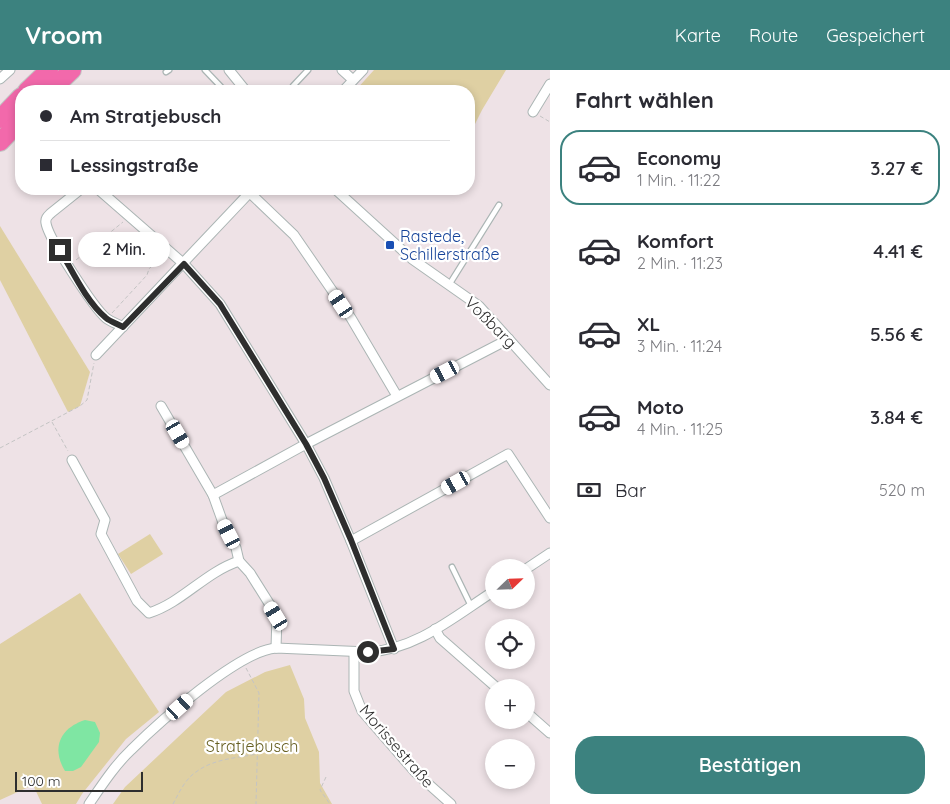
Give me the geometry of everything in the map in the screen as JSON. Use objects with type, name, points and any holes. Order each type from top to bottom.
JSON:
[{"type":"highway","points":[[33,85],[49,70]]},
{"type":"highway","points":[[56,85],[72,70]]},
{"type":"highway","points":[[0,119],[15,103]]},
{"type":"highway","points":[[0,142],[15,126]]},
{"type":"street","points":[[0,80],[10,70]]},
{"type":"street","points":[[229,70],[241,85]]},
{"type":"street","points":[[342,70],[353,80]]},
{"type":"street","points":[[349,85],[363,70]]},
{"type":"street","points":[[533,112],[550,84]]},
{"type":"street","points":[[73,195],[50,213],[46,219],[48,228],[86,294],[106,318],[123,327]]},
{"type":"street","points":[[105,195],[184,264],[220,304],[306,444],[324,478],[394,649]]},
{"type":"street","points":[[96,355],[247,195]]},
{"type":"street","points":[[255,195],[294,236],[350,318],[397,396]]},
{"type":"street","name":"Voßbarg","points":[[342,195],[412,259],[479,306],[550,385]]},
{"type":"street","points":[[213,495],[509,338]]},
{"type":"street","points":[[161,406],[213,495],[222,520],[236,548],[239,561],[250,573],[276,616],[276,648]]},
{"type":"street","points":[[351,540],[508,454],[550,518]]},
{"type":"street","points":[[72,460],[105,520],[102,534],[137,601],[149,612],[164,608],[222,567],[239,561]]},
{"type":"street","points":[[535,563],[550,553]]},
{"type":"street","points":[[90,804],[111,773],[130,750],[192,696],[240,662],[266,649],[276,648],[354,652],[394,649],[404,646],[435,629],[485,596]]},
{"type":"street","points":[[435,629],[440,638],[487,679]]},
{"type":"street","name":"Morissestraße","points":[[354,652],[354,692],[362,711],[415,772],[451,804]]},
{"type":"street","points":[[535,720],[550,733]]},
{"type":"lane","points":[[205,70],[220,85]]},
{"type":"lane","points":[[294,85],[308,70]]},
{"type":"lane","points":[[449,284],[499,205]]},
{"type":"lane","points":[[452,567],[471,606]]},
{"type":"path","points":[[533,112],[550,122]]},
{"type":"path","points":[[69,266],[130,217]]},
{"type":"path","points":[[106,318],[147,275],[149,269],[167,250]]},
{"type":"path","points":[[0,448],[80,406],[87,400],[96,355]]},
{"type":"path","points":[[51,421],[72,460]]},
{"type":"path","points":[[240,662],[248,671],[259,693],[256,804]]},
{"type":"path","points":[[173,804],[182,787],[195,772],[215,762],[257,754]]},
{"type":"path","points":[[326,777],[320,790],[330,804]]},
{"type":"green space","points":[[374,70],[506,70],[475,124],[475,85],[360,85]]},
{"type":"green space","points":[[0,226],[90,372],[80,406],[68,412],[0,280]]},
{"type":"green space","points":[[150,534],[163,554],[131,574],[118,554]]},
{"type":"green space","points":[[80,593],[159,712],[126,739],[76,804],[42,804],[33,785],[0,800],[0,644]]},
{"type":"green space","name":"Stratjebusch","points":[[290,665],[304,699],[305,718],[319,752],[320,783],[332,804],[113,804],[125,787],[226,692],[265,672]]},
{"type":"shaded area","points":[[85,720],[95,722],[100,733],[99,742],[81,767],[73,771],[65,771],[59,754],[60,740],[69,728]]},
{"type":"place","name":"Rastede, Schillerstraße","points":[[390,245]]},
{"type":"route","points":[[60,250],[86,294],[96,307],[106,318],[123,327],[184,264],[220,304],[306,444],[324,478],[351,540],[394,649],[368,652]]}]
